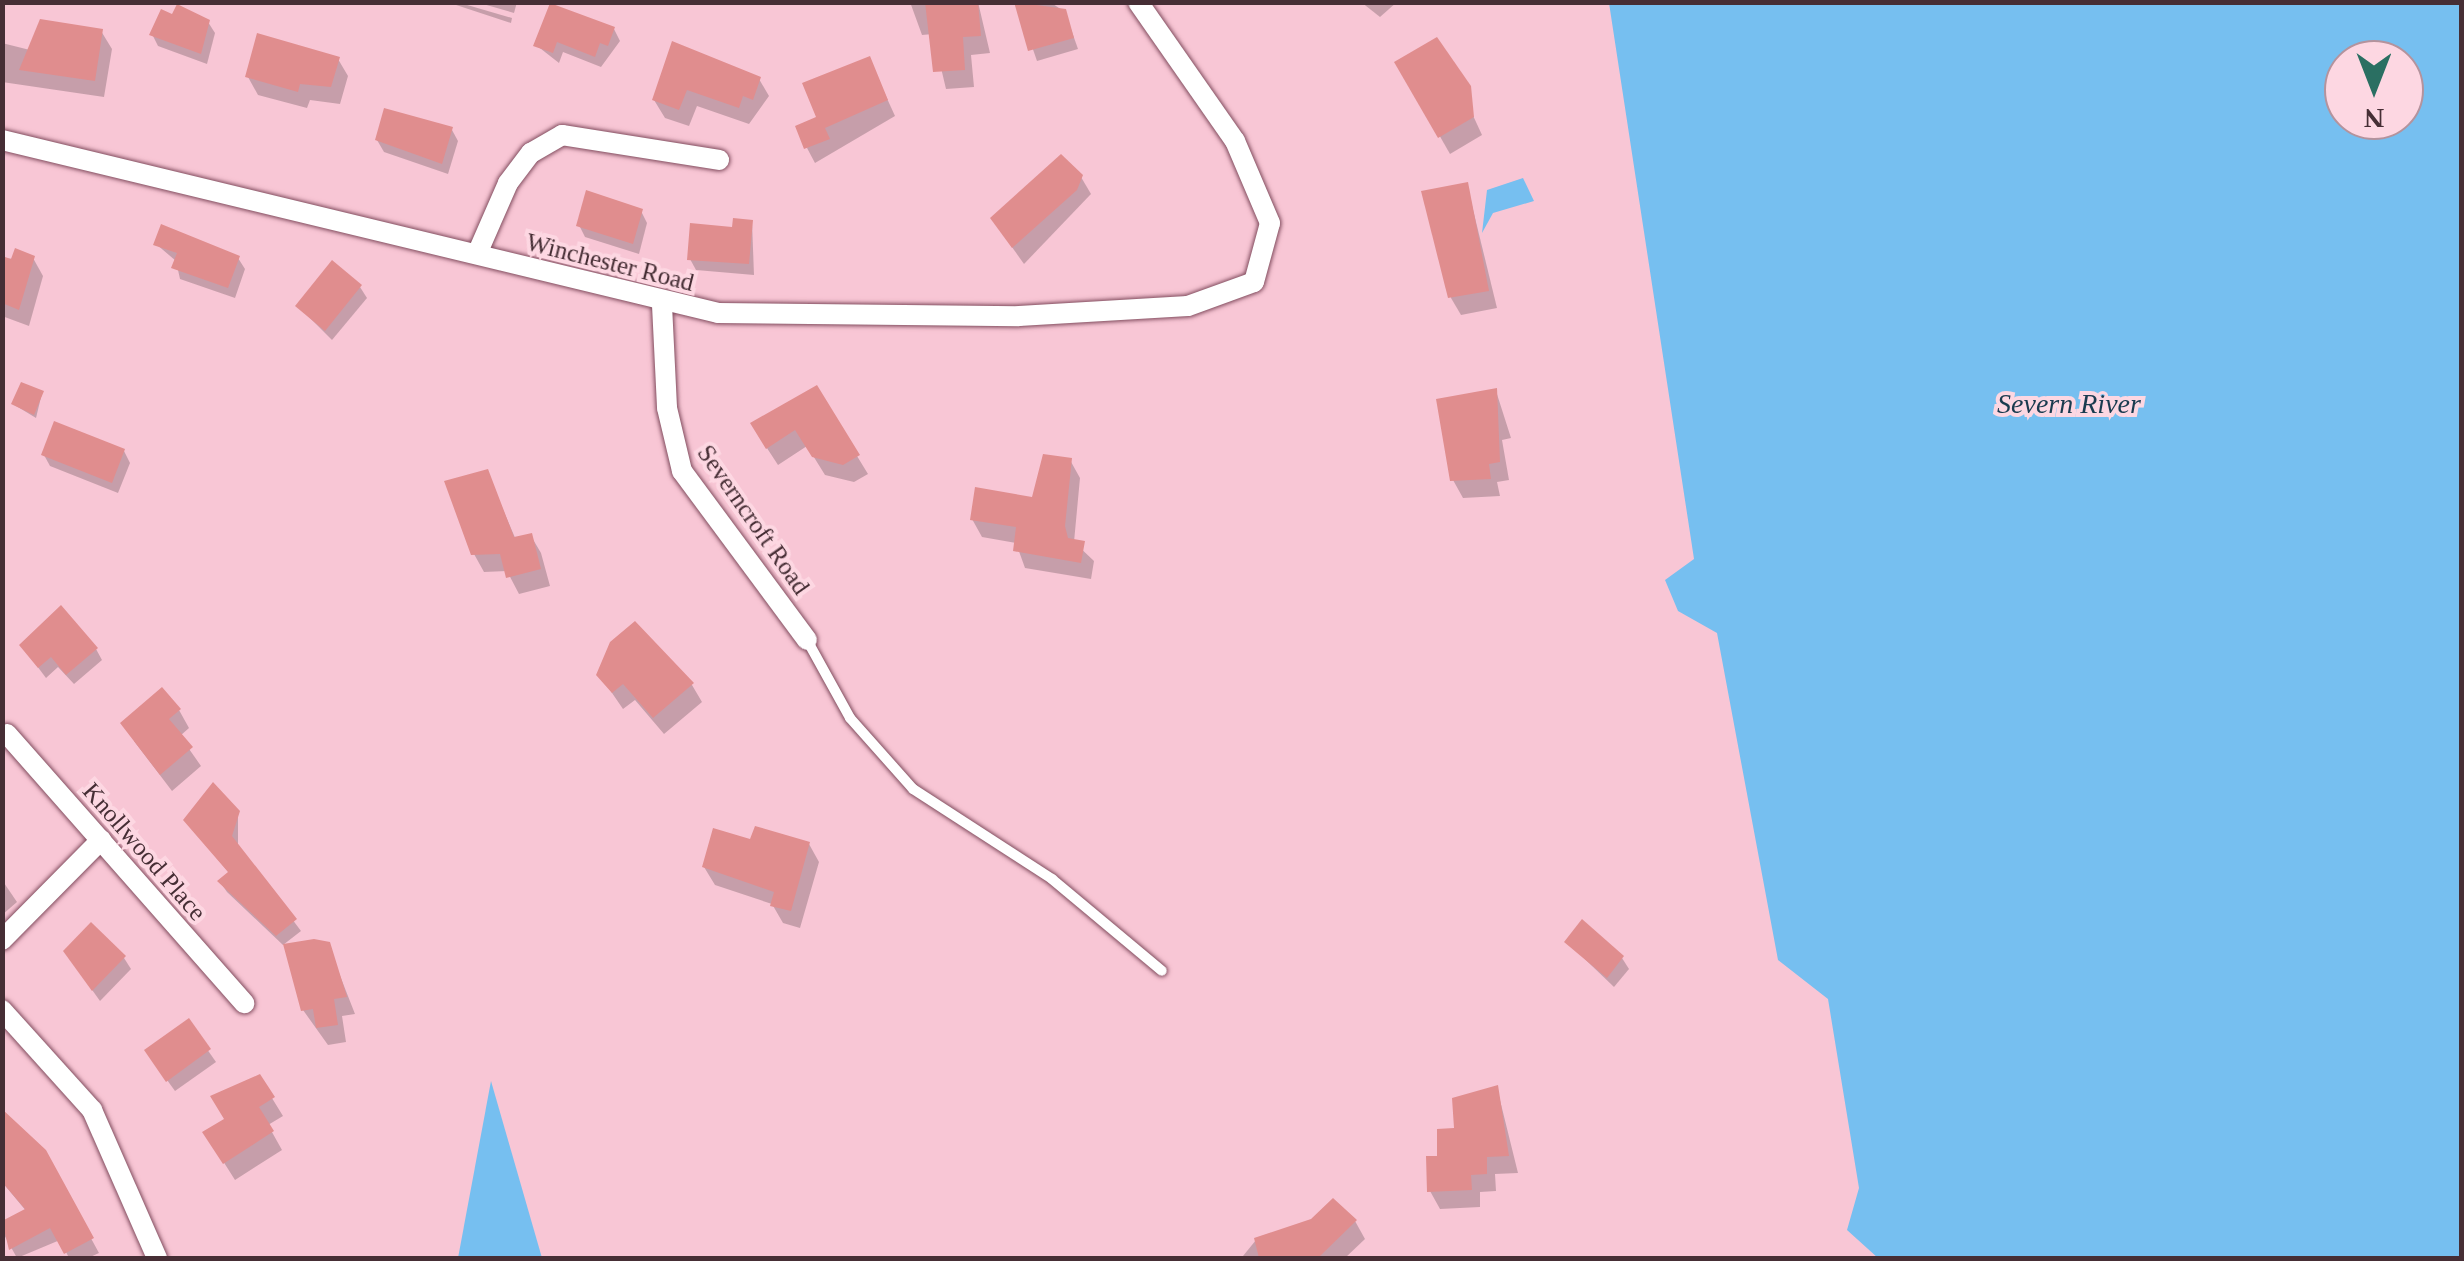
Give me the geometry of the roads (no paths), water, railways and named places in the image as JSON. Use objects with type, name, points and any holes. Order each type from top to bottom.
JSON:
[{"type":"street","name":"Winchester Road","points":[[2,140],[477,254],[662,305],[781,316],[1188,306],[1236,293],[1266,264],[1262,192],[1138,2]]},
{"type":"street","points":[[477,254],[508,183],[531,153],[562,136],[719,160]]},
{"type":"street","name":"Severncroft Road","points":[[662,305],[667,408],[682,471],[807,640]]},
{"type":"street","name":"Knollwood Place","points":[[7,734],[244,1003]]},
{"type":"street","points":[[2,940],[101,840]]},
{"type":"street","points":[[2,1010],[92,1110],[157,1258]]},
{"type":"lane","points":[[807,640],[850,718],[913,790],[1052,879],[1162,971]]},
{"type":"water","name":"Severn River","points":[[1609,3],[2461,3],[2461,1258],[1878,1258],[1847,1230],[1859,1188],[1828,999],[1778,960],[1717,633],[1678,611],[1665,580],[1694,559]]},
{"type":"water","points":[[1523,178],[1534,201],[1493,213],[1482,233],[1487,190]]},
{"type":"water","points":[[491,1081],[542,1258],[458,1258]]}]
